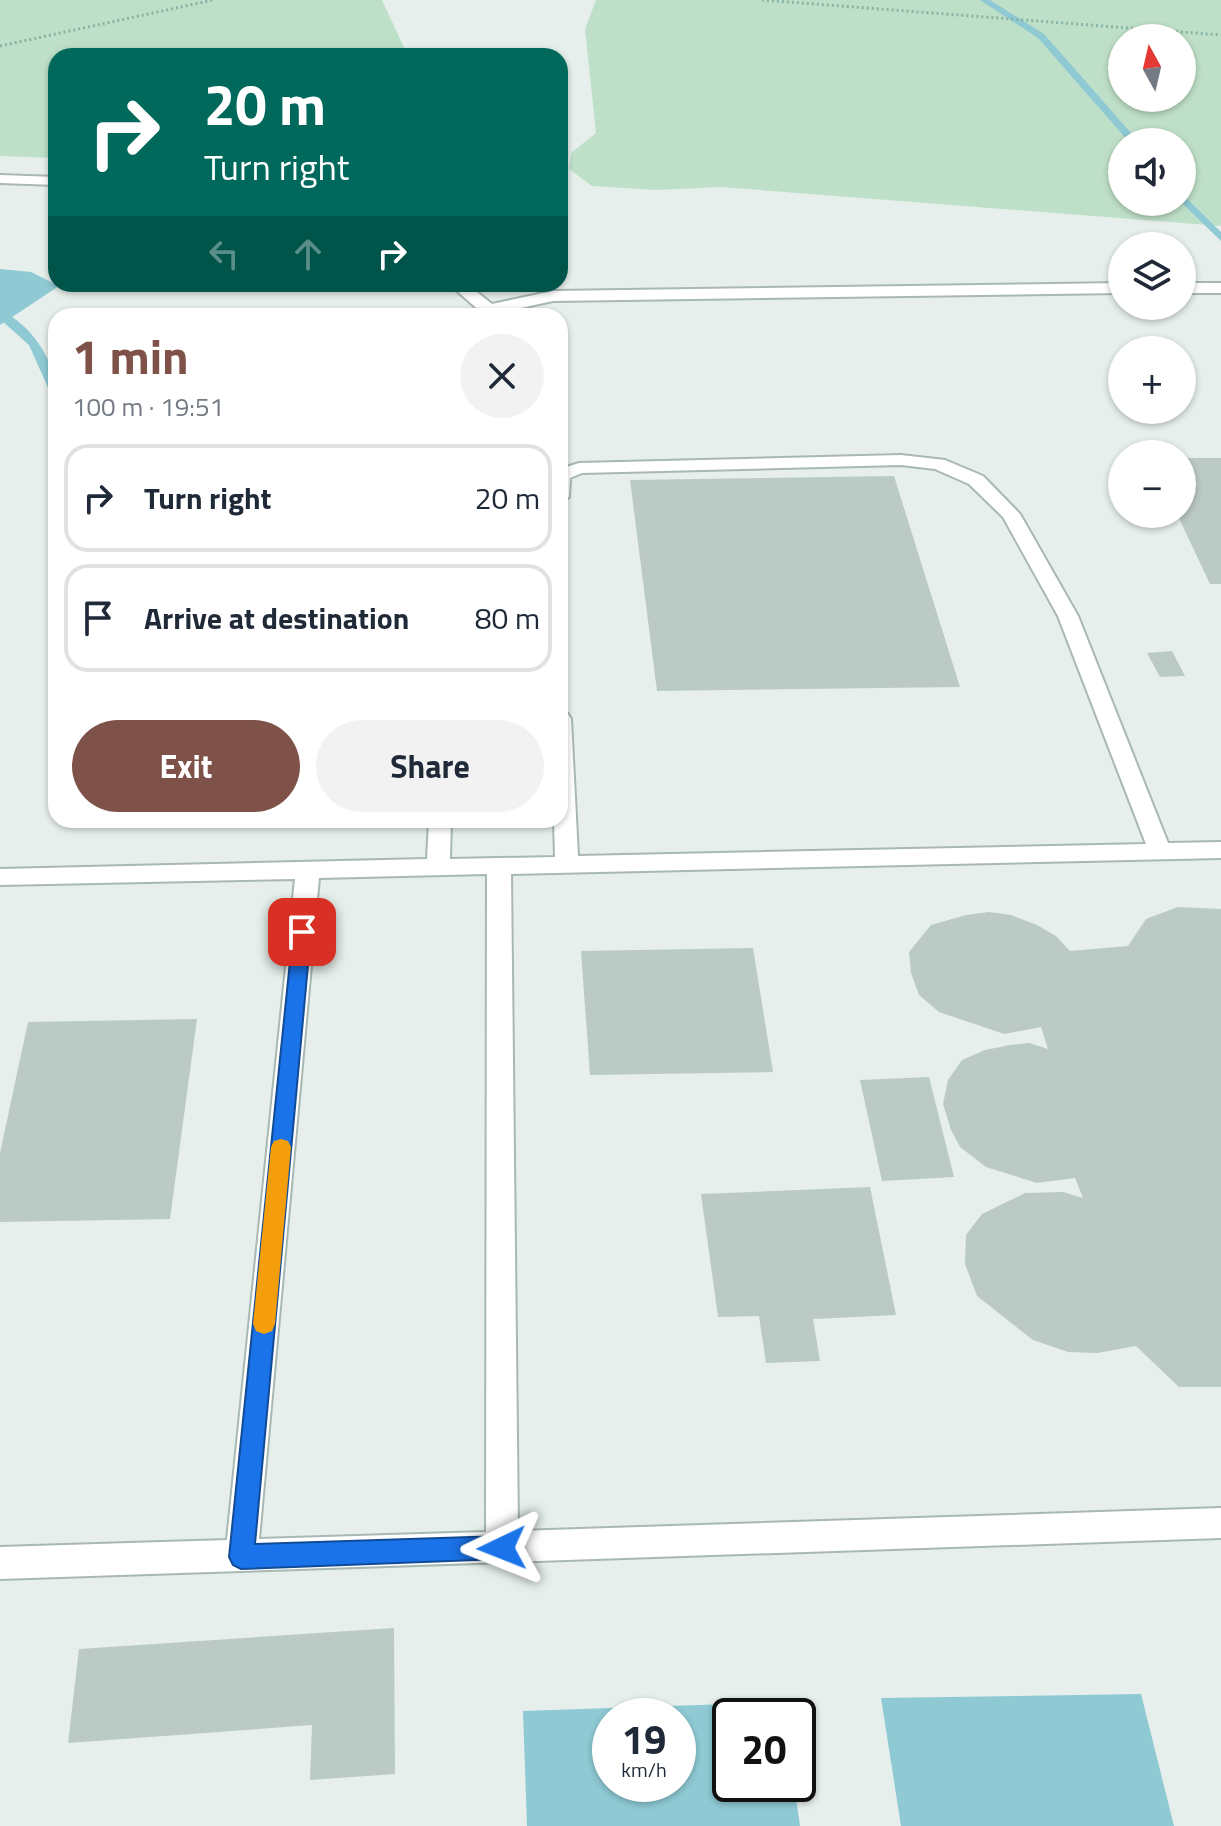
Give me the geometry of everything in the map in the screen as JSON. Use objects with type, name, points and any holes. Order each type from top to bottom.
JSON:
[{"type":"lane","points":[[0,179],[48,181]]},
{"type":"lane","points":[[508,308],[553,296],[1108,288]]},
{"type":"lane","points":[[1196,288],[1221,288]]},
{"type":"lane","points":[[466,292],[483,308]]},
{"type":"lane","points":[[568,472],[579,468],[603,467],[901,460],[939,464],[976,480],[1011,514],[1068,616],[1160,851]]},
{"type":"lane","points":[[438,867],[440,828]]},
{"type":"lane","points":[[565,828],[567,863]]},
{"type":"lane","points":[[0,877],[1221,850]]},
{"type":"lane","points":[[499,865],[502,1548]]},
{"type":"lane","points":[[241,1557],[308,870]]},
{"type":"lane","points":[[0,1563],[1221,1523]]},
{"type":"path","points":[[0,46],[213,0]]},
{"type":"path","points":[[762,0],[1221,35]]},
{"type":"green space","points":[[0,0],[382,0],[404,48],[48,48],[48,158],[0,156]]},
{"type":"green space","points":[[596,0],[1221,0],[1221,226],[721,187],[657,190],[592,186],[569,169],[571,153],[596,133],[585,29]]},
{"type":"water","points":[[0,269],[31,272],[48,280],[50,292],[0,325]]},
{"type":"water","points":[[1141,1694],[1174,1826],[901,1826],[881,1698]]},
{"type":"water","points":[[712,1704],[712,1802],[797,1802],[800,1826],[527,1826],[523,1711],[592,1709],[592,1802],[696,1802],[696,1705]]},
{"type":"building","points":[[1196,458],[1221,458],[1221,584],[1210,584],[1184,528],[1196,528]]},
{"type":"building","points":[[894,476],[960,687],[657,691],[630,480]]},
{"type":"building","points":[[1172,651],[1185,676],[1160,677],[1147,653]]},
{"type":"building","points":[[1178,907],[1221,909],[1221,1387],[1179,1387],[1136,1346],[1097,1353],[1068,1352],[1033,1340],[977,1296],[965,1264],[966,1235],[982,1214],[1025,1193],[1063,1192],[1083,1198],[1075,1178],[1037,1183],[986,1167],[960,1147],[943,1104],[948,1080],[962,1060],[985,1050],[1010,1045],[1029,1043],[1048,1049],[1041,1027],[1004,1034],[939,1012],[919,995],[911,973],[909,952],[931,925],[989,912],[1011,915],[1037,925],[1056,936],[1070,951],[1128,946],[1146,919]]},
{"type":"building","points":[[753,948],[773,1072],[590,1075],[581,951]]},
{"type":"building","points":[[197,1019],[170,1219],[0,1222],[0,1153],[28,1022]]},
{"type":"building","points":[[929,1077],[954,1177],[882,1181],[860,1080]]},
{"type":"building","points":[[870,1187],[896,1315],[813,1319],[820,1361],[766,1363],[759,1316],[718,1317],[701,1194]]},
{"type":"building","points":[[394,1628],[395,1774],[310,1780],[312,1725],[68,1743],[79,1649]]},
{"type":"waterway","points":[[984,0],[1041,36],[1122,128]]},
{"type":"waterway","points":[[1196,212],[1221,238]]},
{"type":"waterway","points":[[0,313],[34,343],[48,374]]},
{"type":"slow traffic","points":[[264,1324],[281,1147]]},
{"type":"route","points":[[302,932],[241,1557],[502,1548]]}]
